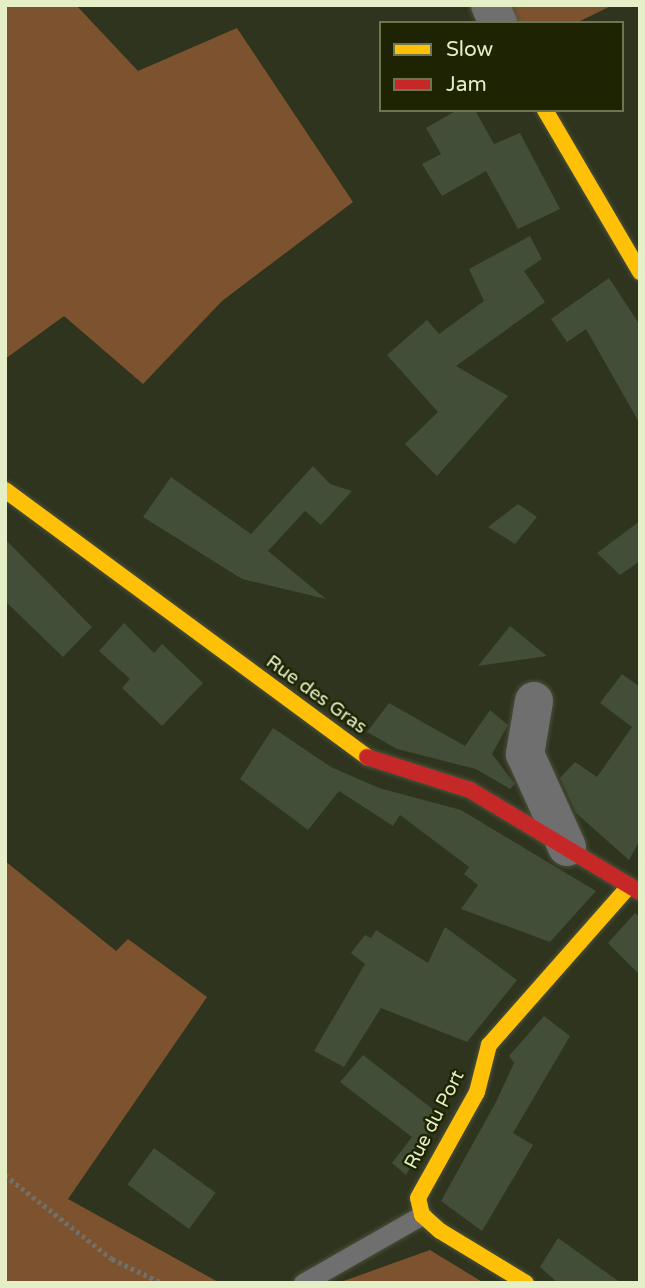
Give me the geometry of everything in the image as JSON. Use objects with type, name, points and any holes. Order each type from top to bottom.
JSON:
[{"type":"street","points":[[490,5],[497,21]]},
{"type":"street","points":[[546,112],[640,272]]},
{"type":"street","name":"Rue des Gras","points":[[5,490],[336,740],[389,769],[470,790],[635,889]]},
{"type":"street","points":[[534,701],[525,754],[567,847]]},
{"type":"street","name":"Rue du Port","points":[[422,1215],[418,1198],[477,1091],[489,1045],[635,889]]},
{"type":"street","points":[[422,1215],[526,1283]]},
{"type":"lane","points":[[303,1283],[422,1215]]},
{"type":"path","points":[[5,1175],[112,1259],[162,1283]]},
{"type":"shaded area","points":[[5,5],[76,5],[138,71],[237,28],[353,202],[222,301],[143,384],[64,316],[5,359]]},
{"type":"shaded area","points":[[502,5],[613,5],[580,21],[509,21]]},
{"type":"shaded area","points":[[5,861],[116,951],[128,939],[207,997],[68,1199],[220,1283],[5,1283]]},
{"type":"shaded area","points":[[430,1250],[484,1283],[338,1283]]},
{"type":"building","points":[[454,112],[476,112],[494,144],[520,133],[560,209],[518,229],[486,171],[442,196],[422,164],[441,154],[426,128]]},
{"type":"building","points":[[530,236],[542,259],[524,271],[545,302],[456,366],[508,396],[437,476],[405,444],[438,412],[387,355],[427,320],[439,334],[484,301],[469,269]]},
{"type":"building","points":[[609,278],[640,325],[640,424],[586,329],[567,342],[551,319]]},
{"type":"building","points":[[313,466],[330,484],[352,491],[321,525],[305,511],[268,551],[326,599],[242,579],[143,517],[171,477],[251,534]]},
{"type":"building","points":[[518,504],[537,517],[515,544],[488,527]]},
{"type":"building","points":[[640,521],[640,561],[620,575],[597,553]]},
{"type":"building","points":[[5,539],[92,627],[63,657],[5,601]]},
{"type":"building","points":[[124,623],[154,653],[162,644],[203,683],[162,726],[122,688],[130,679],[99,651]]},
{"type":"building","points":[[510,626],[547,656],[478,666]]},
{"type":"building","points":[[622,674],[640,687],[640,840],[629,860],[576,813],[560,778],[575,762],[597,777],[632,727],[600,703]]},
{"type":"building","points":[[389,703],[465,746],[490,710],[508,725],[492,754],[515,784],[510,789],[476,769],[397,749],[367,732]]},
{"type":"building","points":[[273,728],[331,767],[379,788],[461,810],[596,891],[550,942],[461,909],[478,885],[464,874],[469,867],[400,815],[393,826],[339,791],[308,830],[240,779]]},
{"type":"building","points":[[635,913],[640,917],[640,975],[608,943]]},
{"type":"building","points":[[445,927],[517,980],[467,1042],[381,1008],[344,1067],[314,1051],[365,964],[351,953],[365,935],[371,938],[376,930],[428,963]]},
{"type":"building","points":[[544,1016],[570,1036],[513,1133],[533,1145],[482,1231],[441,1201],[496,1102],[514,1063],[509,1056]]},
{"type":"building","points":[[363,1055],[439,1114],[406,1175],[392,1163],[412,1137],[340,1082]]},
{"type":"building","points":[[154,1148],[215,1193],[189,1229],[128,1184]]},
{"type":"building","points":[[558,1238],[621,1283],[558,1283],[540,1267]]},
{"type":"traffic: slow","points":[[546,112],[640,272]]},
{"type":"traffic: slow","points":[[5,490],[367,757]]},
{"type":"traffic: slow","points":[[526,1283],[440,1231],[422,1215],[418,1198],[477,1092],[489,1045],[629,886]]},
{"type":"traffic: jam","points":[[367,757],[470,790],[640,892]]}]
